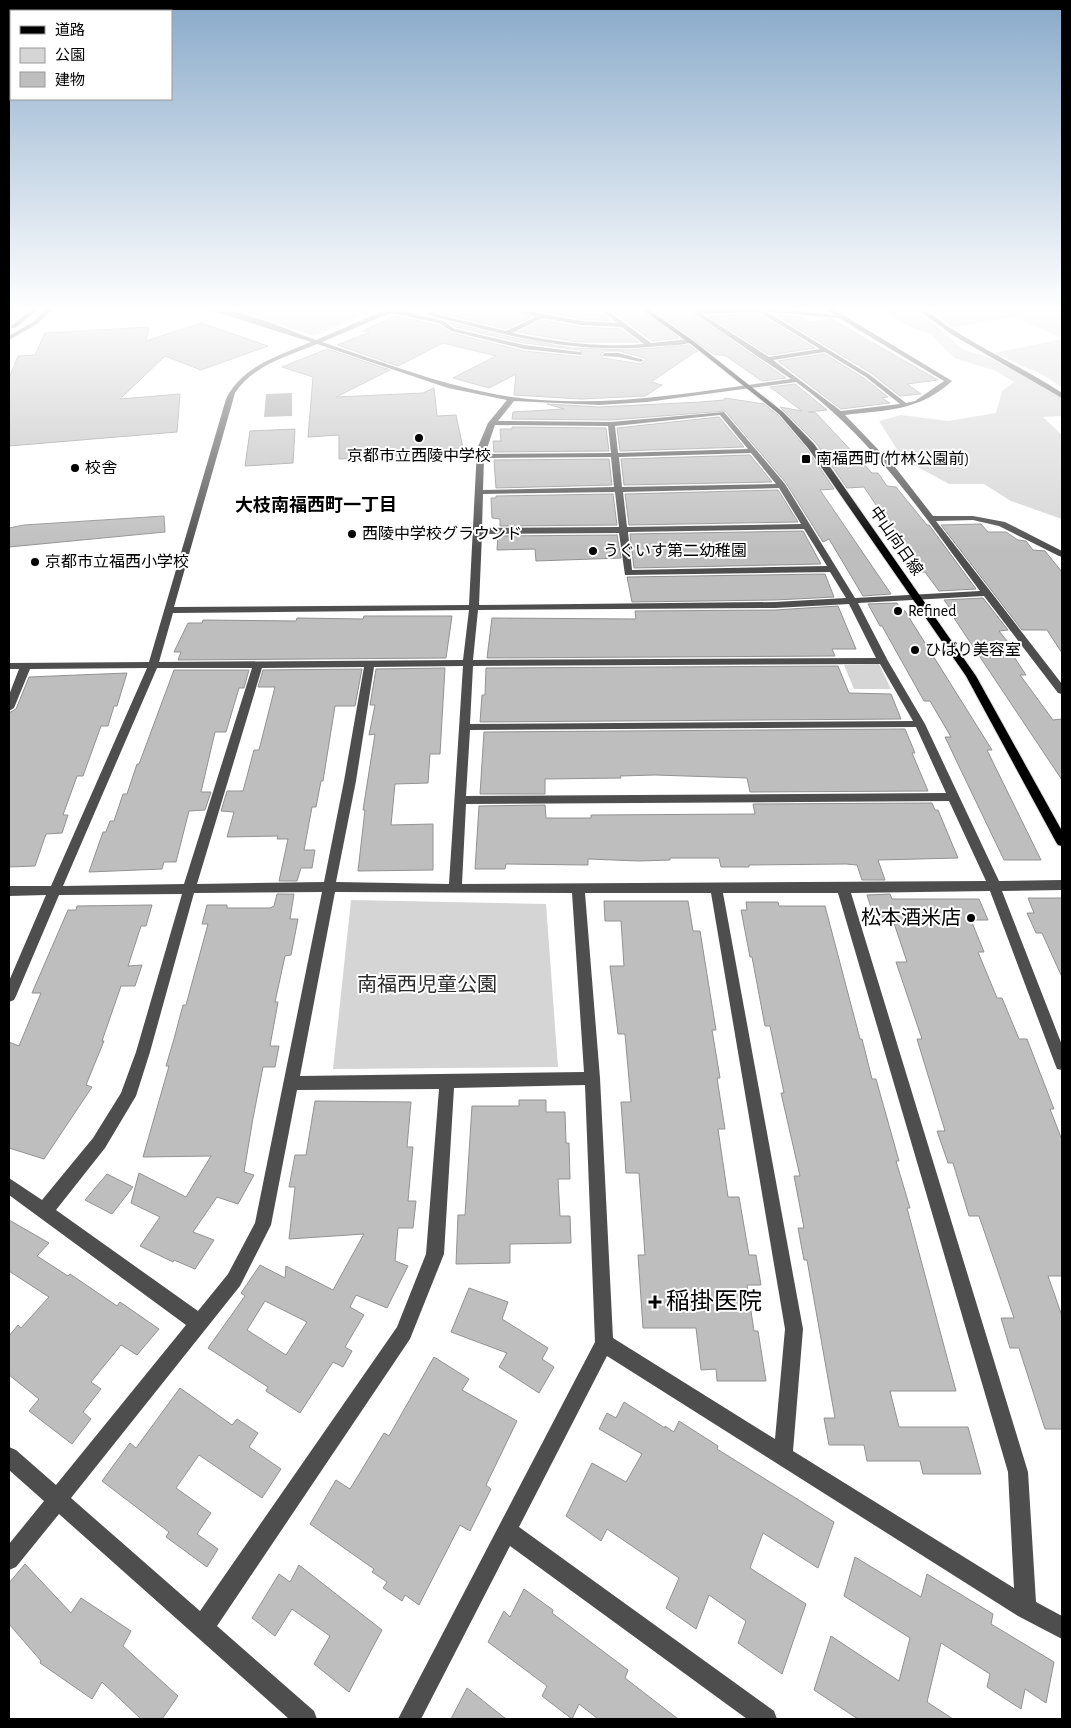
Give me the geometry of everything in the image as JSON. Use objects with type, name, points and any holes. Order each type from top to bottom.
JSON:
[{"type":"main road","name":"中山向日線","points":[[751,390],[781,413],[811,446],[971,676],[1062,842]]},
{"type":"street","points":[[9,996],[153,666],[203,487],[233,390]]},
{"type":"street","points":[[464,390],[512,399],[599,403],[647,400],[727,390]]},
{"type":"street","points":[[808,390],[840,413],[892,469],[1062,691]]},
{"type":"street","points":[[885,390],[905,405]]},
{"type":"street","points":[[840,413],[905,405],[917,402],[936,390]]},
{"type":"street","points":[[454,889],[468,664],[474,607],[480,456],[492,423],[512,399]]},
{"type":"street","points":[[492,423],[611,424],[722,413],[782,486],[852,601],[883,661],[920,724],[994,885],[1062,1064]]},
{"type":"street","points":[[611,424],[628,573],[833,569]]},
{"type":"street","points":[[480,456],[754,451]]},
{"type":"street","points":[[479,492],[782,486]]},
{"type":"street","points":[[931,519],[973,518],[1002,524],[1062,554]]},
{"type":"street","points":[[477,531],[807,526]]},
{"type":"street","points":[[170,610],[775,605],[987,593]]},
{"type":"street","points":[[9,666],[883,661]]},
{"type":"street","points":[[9,1560],[234,1280],[263,1225],[330,887],[369,664]]},
{"type":"street","points":[[9,708],[26,665]]},
{"type":"street","points":[[44,1211],[99,1143],[128,1096],[143,1052],[188,890],[258,666]]},
{"type":"street","points":[[464,727],[920,724]]},
{"type":"street","points":[[461,800],[952,797]]},
{"type":"street","points":[[9,891],[330,887],[454,889],[843,888],[1062,884]]},
{"type":"street","points":[[716,887],[794,1329],[783,1457]]},
{"type":"street","points":[[843,888],[1018,1472],[1026,1608]]},
{"type":"street","points":[[409,1719],[604,1343],[592,1078],[578,889]]},
{"type":"street","points":[[292,1083],[447,1082],[592,1078]]},
{"type":"street","points":[[202,1628],[404,1333],[435,1254],[447,1082]]},
{"type":"street","points":[[9,1186],[199,1323]]},
{"type":"street","points":[[604,1343],[783,1457],[1026,1608],[1062,1628]]},
{"type":"street","points":[[9,1457],[306,1719]]},
{"type":"street","points":[[507,1531],[766,1719]]},
{"type":"green space","points":[[1050,390],[1062,396],[1062,416],[1043,417],[1062,435],[1062,519],[1011,501],[984,484],[949,484],[903,459],[879,421],[901,415],[948,421],[996,413],[1002,391]]},
{"type":"green space","points":[[879,664],[891,689],[854,689],[844,665]]},
{"type":"green space","name":"南福西児童公園","points":[[351,900],[546,904],[558,1067],[333,1069]]},
{"type":"shaded area","points":[[292,393],[292,416],[264,417],[266,394]]},
{"type":"building","points":[[9,390],[130,390],[120,399],[180,394],[177,432],[9,446]]},
{"type":"building","points":[[312,390],[351,390],[336,397],[423,393],[434,390],[437,416],[456,415],[463,448],[409,451],[410,455],[339,459],[339,435],[308,437]]},
{"type":"building","points":[[515,390],[655,390],[645,396],[581,399],[514,395]]},
{"type":"building","points":[[774,390],[802,390],[827,410],[808,412],[816,413],[872,473],[878,473],[887,486],[896,487],[927,525],[929,525],[976,589],[939,591],[925,572],[921,572],[864,487],[847,488],[816,443],[780,407],[802,411]]},
{"type":"building","points":[[816,390],[879,390],[888,397],[882,398],[890,403],[841,409]]},
{"type":"building","points":[[892,390],[915,390],[921,394],[900,396]]},
{"type":"building","points":[[725,398],[764,404],[778,415],[807,449],[834,489],[820,490],[891,594],[863,596],[829,539],[823,542],[786,483],[725,411],[611,420],[512,419],[513,412],[564,409],[547,404],[599,407],[701,402],[724,400]]},
{"type":"building","points":[[719,417],[744,447],[620,451],[617,428]]},
{"type":"building","points":[[512,427],[606,428],[609,451],[494,452],[493,441],[501,441],[500,429],[512,429]]},
{"type":"building","points":[[295,429],[293,463],[245,466],[250,431]]},
{"type":"building","points":[[750,455],[772,482],[624,485],[621,459]]},
{"type":"building","points":[[609,459],[612,485],[496,488],[494,460]]},
{"type":"building","points":[[778,490],[798,522],[629,525],[625,494]]},
{"type":"building","points":[[613,494],[617,525],[500,526],[500,519],[492,518],[491,498],[496,498],[496,496]]},
{"type":"building","name":"校舎","points":[[164,516],[165,532],[9,547],[9,528],[24,525]]},
{"type":"building","points":[[981,524],[988,532],[1006,532],[1018,540],[1026,541],[1033,550],[1045,551],[1062,572],[1062,653],[1047,630],[1022,630],[941,525]]},
{"type":"building","points":[[803,531],[821,564],[634,568],[630,534]]},
{"type":"building","points":[[617,535],[621,558],[536,561],[535,549],[497,550],[498,536]]},
{"type":"building","points":[[825,574],[834,597],[775,600],[632,602],[627,577]]},
{"type":"building","points":[[983,598],[1008,630],[999,631],[1008,642],[1005,643],[1026,675],[1020,675],[1053,720],[1062,719],[1062,780],[954,618],[957,618],[944,600]]},
{"type":"building","points":[[897,603],[902,611],[905,611],[992,750],[987,750],[1041,860],[1004,860],[945,737],[951,737],[930,701],[924,701],[868,604]]},
{"type":"building","points":[[838,606],[856,649],[832,649],[835,656],[487,658],[492,618],[636,619],[635,611],[775,610]]},
{"type":"building","points":[[364,616],[452,616],[446,658],[178,660],[181,652],[174,652],[188,623],[202,623],[203,620],[296,621],[297,618],[363,619]]},
{"type":"building","points":[[838,666],[849,693],[891,694],[901,719],[480,722],[482,695],[485,695],[486,668]]},
{"type":"building","points":[[445,668],[440,754],[430,754],[428,783],[395,784],[391,825],[433,824],[433,870],[358,871],[365,810],[363,810],[375,734],[369,735],[375,705],[370,705],[376,669]]},
{"type":"building","points":[[362,669],[355,706],[335,706],[323,781],[321,781],[316,807],[312,807],[304,850],[315,850],[312,868],[301,868],[297,881],[279,881],[288,839],[277,839],[278,836],[227,837],[234,812],[221,811],[227,791],[243,791],[254,750],[259,750],[275,687],[258,687],[263,670]]},
{"type":"building","points":[[174,670],[249,670],[244,688],[239,688],[226,732],[215,732],[201,792],[211,792],[205,810],[189,811],[176,862],[164,862],[162,869],[89,872],[103,832],[106,832],[110,821],[114,821],[123,794],[127,794]]},
{"type":"building","points":[[127,673],[117,706],[114,706],[108,726],[101,726],[83,776],[77,776],[63,815],[68,815],[62,833],[46,834],[35,866],[9,867],[9,713],[16,709],[29,677]]},
{"type":"building","points":[[905,729],[915,753],[912,753],[928,791],[750,792],[747,778],[655,775],[620,776],[621,778],[545,779],[545,794],[480,794],[484,732]]},
{"type":"building","points":[[932,803],[935,810],[938,810],[958,858],[878,860],[885,880],[862,880],[857,865],[749,865],[749,867],[721,867],[719,858],[670,858],[670,860],[639,861],[588,859],[588,865],[506,864],[505,869],[475,869],[479,806],[545,805],[546,818],[591,818],[591,815],[755,814],[753,804]]},
{"type":"building","points":[[277,894],[294,894],[290,919],[298,919],[291,955],[285,956],[275,1002],[278,1002],[270,1046],[279,1046],[275,1067],[263,1067],[253,1118],[244,1172],[254,1175],[238,1204],[217,1197],[193,1232],[214,1240],[195,1269],[174,1260],[173,1262],[140,1246],[160,1217],[131,1203],[139,1173],[186,1197],[211,1156],[143,1157],[169,1066],[166,1066],[183,1005],[186,1005],[208,924],[202,924],[207,905],[227,905],[227,908],[270,908],[274,906]]},
{"type":"building","points":[[890,894],[892,899],[979,899],[988,920],[971,920],[984,952],[978,952],[997,998],[1002,998],[1019,1039],[1027,1039],[1054,1109],[1050,1109],[1062,1140],[1062,1276],[1048,1276],[1062,1316],[1062,1429],[1045,1429],[1019,1348],[1010,1348],[1001,1318],[1014,1318],[979,1216],[969,1216],[953,1163],[948,1163],[937,1131],[945,1131],[917,1039],[922,1039],[896,962],[907,962],[892,917],[874,917],[867,895]]},
{"type":"building","points":[[1028,898],[1062,898],[1062,977],[1042,933],[1036,933],[1027,913],[1034,913]]},
{"type":"building","points":[[604,901],[688,901],[693,931],[700,931],[716,1030],[712,1030],[720,1078],[717,1078],[725,1129],[718,1129],[728,1197],[739,1197],[749,1255],[756,1255],[761,1285],[747,1285],[754,1331],[758,1331],[766,1381],[717,1381],[716,1369],[701,1370],[696,1328],[643,1328],[638,1255],[645,1255],[639,1173],[626,1173],[621,1102],[631,1102],[625,1034],[618,1034],[610,966],[624,966],[621,921],[605,921]]},
{"type":"building","points":[[746,902],[778,902],[779,906],[825,906],[860,1039],[862,1039],[872,1079],[876,1079],[899,1161],[896,1161],[910,1208],[907,1208],[956,1391],[890,1391],[899,1427],[968,1427],[981,1474],[923,1474],[920,1461],[867,1461],[864,1445],[829,1445],[824,1418],[835,1418],[807,1260],[804,1260],[798,1228],[804,1228],[794,1176],[800,1176],[781,1093],[784,1093],[770,1026],[765,1026],[752,957],[750,957],[741,910],[747,910]]},
{"type":"building","points":[[152,905],[146,926],[141,926],[128,966],[142,965],[135,986],[121,986],[102,1041],[104,1041],[86,1085],[92,1087],[44,1159],[9,1148],[9,1042],[19,1046],[41,993],[32,993],[68,910],[76,910],[77,906]]},
{"type":"building","points":[[519,1100],[546,1100],[546,1112],[565,1112],[566,1143],[569,1143],[570,1179],[558,1179],[560,1216],[570,1216],[571,1243],[510,1244],[510,1263],[456,1264],[458,1215],[465,1215],[472,1106],[519,1106]]},
{"type":"building","points":[[315,1101],[411,1102],[407,1147],[413,1147],[408,1201],[416,1201],[413,1228],[398,1228],[395,1261],[408,1266],[387,1308],[356,1295],[350,1307],[364,1315],[345,1347],[352,1351],[343,1367],[333,1362],[300,1413],[266,1391],[268,1387],[208,1348],[245,1296],[241,1293],[260,1265],[285,1278],[286,1266],[333,1290],[364,1234],[289,1239],[295,1187],[289,1187],[295,1155],[306,1155]],"holes":[[[265,1301],[307,1322],[286,1355],[247,1330]]]},
{"type":"building","points":[[107,1174],[133,1187],[112,1214],[85,1200]]},
{"type":"building","points":[[9,1220],[49,1243],[37,1256],[68,1276],[70,1274],[117,1306],[120,1302],[159,1329],[137,1355],[121,1345],[91,1382],[101,1389],[83,1412],[91,1419],[72,1444],[29,1411],[39,1399],[9,1375],[9,1336],[18,1325],[21,1328],[49,1297],[9,1271]]},
{"type":"building","points":[[469,1288],[508,1302],[502,1319],[548,1348],[542,1359],[554,1367],[539,1393],[499,1367],[507,1353],[451,1332]]},
{"type":"building","points":[[434,1357],[469,1379],[462,1390],[517,1421],[486,1485],[491,1489],[470,1531],[460,1525],[419,1605],[405,1595],[402,1601],[383,1588],[387,1582],[372,1572],[374,1569],[310,1524],[336,1480],[350,1489],[384,1433],[389,1436]]},
{"type":"building","points":[[180,1388],[232,1425],[237,1419],[258,1433],[249,1447],[281,1469],[262,1498],[199,1455],[176,1488],[211,1513],[197,1534],[218,1549],[207,1567],[166,1537],[169,1532],[102,1481],[130,1443],[136,1448]]},
{"type":"building","points":[[624,1402],[674,1432],[679,1421],[718,1446],[717,1449],[834,1522],[818,1568],[763,1533],[750,1568],[806,1604],[782,1674],[738,1643],[746,1621],[709,1595],[696,1629],[666,1608],[679,1578],[607,1529],[601,1541],[566,1516],[592,1463],[626,1482],[642,1454],[599,1429],[607,1413],[616,1418]]},
{"type":"building","points":[[855,1557],[921,1597],[927,1574],[993,1614],[991,1624],[1054,1662],[1046,1703],[1025,1689],[1021,1709],[987,1687],[990,1674],[941,1643],[927,1702],[953,1719],[858,1719],[814,1690],[831,1636],[899,1681],[910,1638],[844,1596]]},
{"type":"building","points":[[25,1564],[71,1613],[81,1598],[131,1631],[123,1646],[178,1696],[162,1719],[141,1719],[102,1682],[92,1699],[40,1663],[41,1661],[9,1624],[9,1583]]},
{"type":"building","points":[[299,1565],[382,1630],[349,1692],[314,1664],[330,1636],[292,1609],[275,1636],[252,1618],[279,1574],[290,1582]]},
{"type":"building","points":[[524,1589],[553,1610],[552,1613],[628,1670],[625,1678],[678,1719],[598,1719],[579,1704],[572,1719],[542,1696],[547,1686],[488,1642],[504,1611],[510,1617]]},
{"type":"building","points":[[467,1688],[506,1719],[451,1719]]},
{"type":"place","name":"京都市立西陵中学校","points":[[419,438]]},
{"type":"place","name":"南福西町(竹林公園前)","points":[[806,459]]},
{"type":"place","name":"校舎","points":[[75,468]]},
{"type":"place","name":"西陵中学校グラウンド","points":[[352,534]]},
{"type":"place","name":"うぐいす第二幼稚園","points":[[593,551]]},
{"type":"place","name":"京都市立福西小学校","points":[[35,562]]},
{"type":"place","name":"Refined","points":[[898,611]]},
{"type":"place","name":"ひばり美容室","points":[[915,650]]},
{"type":"place","name":"松本酒米店","points":[[971,918]]},
{"type":"place","name":"稲掛医院","points":[[655,1302]]},
{"type":"district","name":"大枝南福西町一丁目","points":[[316,506]]}]
